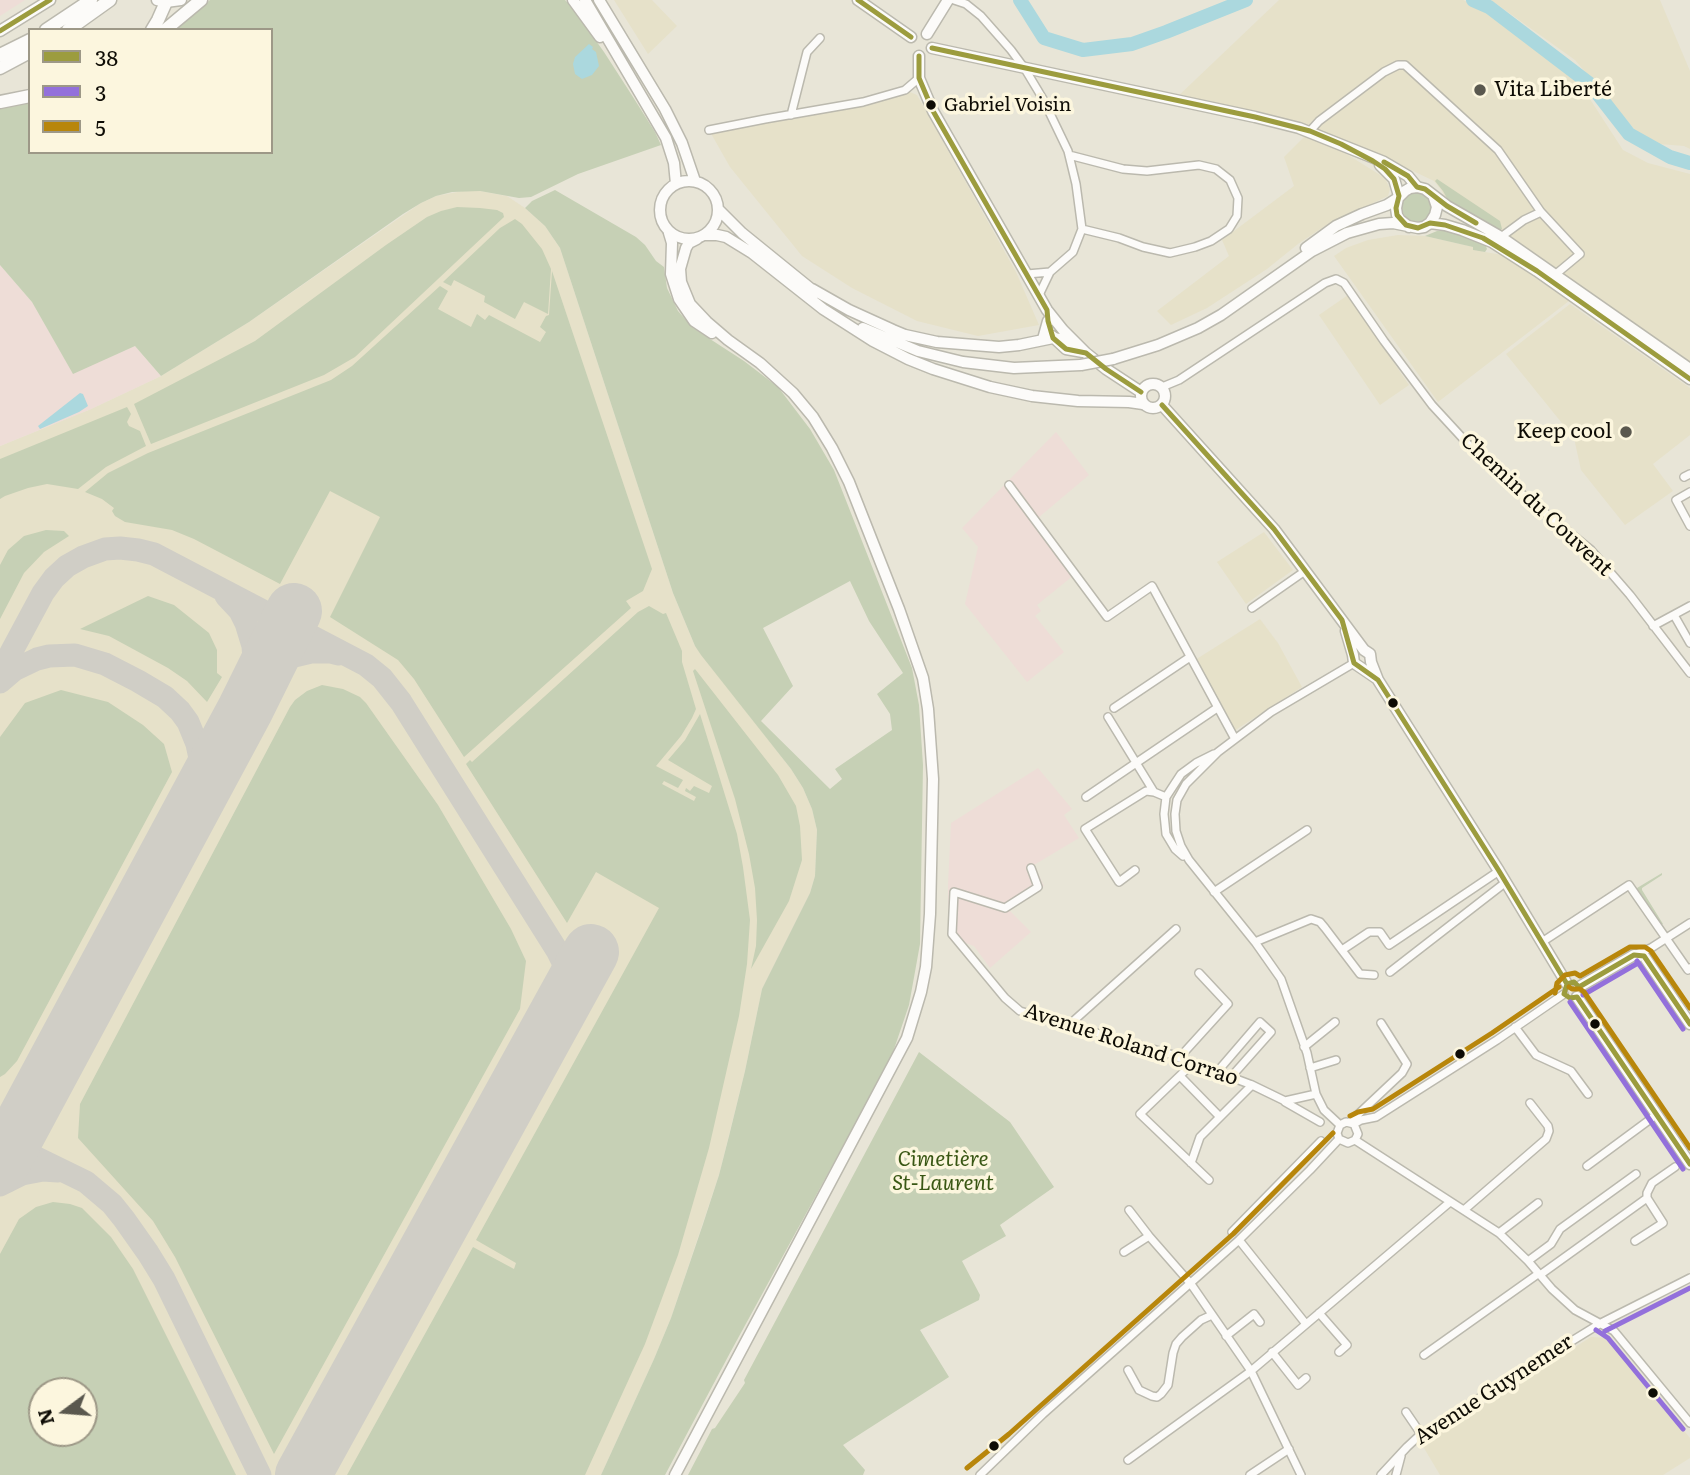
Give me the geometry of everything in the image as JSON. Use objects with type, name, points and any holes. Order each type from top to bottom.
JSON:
[{"type":"highway","points":[[49,28],[91,0]]},
{"type":"highway","points":[[71,28],[110,0]]},
{"type":"highway","points":[[167,28],[201,0]]},
{"type":"highway","points":[[153,28],[164,1]]},
{"type":"highway","points":[[0,55],[28,41]]},
{"type":"highway","points":[[0,68],[28,53]]},
{"type":"highway","points":[[0,102],[28,96]]},
{"type":"main road","points":[[0,31],[50,0]]},
{"type":"main road","points":[[164,1],[181,0]]},
{"type":"main road","points":[[573,0],[633,82]]},
{"type":"main road","points":[[585,0],[666,138],[674,163],[676,184]]},
{"type":"main road","points":[[599,0],[665,109],[682,143],[695,181]]},
{"type":"main road","points":[[858,0],[911,37]]},
{"type":"main road","points":[[927,34],[948,0]]},
{"type":"main road","points":[[919,32],[927,34],[932,48],[926,55],[914,54],[909,49],[911,37],[919,32]]},
{"type":"main road","points":[[932,48],[1310,131],[1384,162],[1408,176],[1417,187]]},
{"type":"main road","points":[[919,56],[919,78],[933,111],[1048,315],[1086,353],[1141,392]]},
{"type":"main road","points":[[1340,144],[1373,161],[1394,179],[1399,197],[1397,215],[1409,227]]},
{"type":"main road","points":[[675,1475],[907,1038],[926,967],[930,925],[933,779],[923,678],[849,482],[813,417],[793,393],[760,363],[728,340],[695,310],[687,297],[681,282],[683,254],[689,243],[713,228],[718,209],[712,191],[695,181],[685,181],[668,189],[659,206],[663,225],[672,243],[673,283],[690,315],[702,327],[728,340]]},
{"type":"main road","points":[[1256,289],[1336,226],[1387,205],[1405,191],[1417,187],[1501,237],[1690,369]]},
{"type":"main road","points":[[1430,223],[1437,206],[1434,198]]},
{"type":"main road","points":[[718,209],[742,233],[830,304],[902,345]]},
{"type":"main road","points":[[823,309],[902,345],[941,357],[990,366],[1033,368],[1081,365],[1113,359],[1158,345],[1198,328],[1312,251],[1347,233],[1393,223],[1418,228],[1430,223],[1462,230],[1492,242],[1690,379]]},
{"type":"main road","points":[[669,233],[687,240],[722,236],[734,242],[823,309],[873,341],[933,369],[978,384],[1021,394],[1078,401],[1129,402],[1153,408],[1162,405]]},
{"type":"main road","points":[[812,289],[869,320],[905,335],[928,340],[999,346],[1048,339],[1073,341]]},
{"type":"main road","points":[[1048,315],[1048,339]]},
{"type":"main road","points":[[1048,339],[1066,349],[1086,353]]},
{"type":"main road","points":[[1143,404],[1141,392],[1147,385],[1155,384],[1162,387],[1165,394],[1162,405]]},
{"type":"main road","points":[[1162,405],[1274,530],[1342,620],[1361,660],[1378,680],[1506,881],[1542,942],[1570,998],[1601,982],[1643,953],[1690,1024]]},
{"type":"main road","points":[[1578,992],[1690,1164]]},
{"type":"street","points":[[954,0],[966,4],[981,16],[1025,68],[1069,155],[1082,229],[1073,252],[1050,272],[1039,295]]},
{"type":"street","points":[[791,115],[807,52],[820,38]]},
{"type":"street","points":[[1310,131],[1319,121],[1384,72],[1398,65],[1405,65],[1498,150],[1541,212],[1580,254],[1556,274]]},
{"type":"street","points":[[709,130],[863,102],[905,90],[919,78]]},
{"type":"street","points":[[1069,155],[1123,169],[1147,171],[1199,165],[1216,169],[1230,180],[1238,198],[1237,216],[1229,229],[1211,241],[1170,253],[1082,229]]},
{"type":"street","points":[[1501,237],[1524,220],[1541,212]]},
{"type":"street","points":[[1027,274],[1050,272]]},
{"type":"street","name":"Chemin du Couvent","points":[[1162,387],[1179,380],[1325,283],[1336,279],[1344,283],[1432,405],[1491,469],[1591,550],[1630,595],[1690,673]]},
{"type":"street","points":[[1009,485],[1107,617],[1152,586],[1235,739]]},
{"type":"street","points":[[1690,492],[1676,500],[1690,526]]},
{"type":"street","points":[[1252,608],[1305,571]]},
{"type":"street","points":[[1653,626],[1690,606]]},
{"type":"street","points":[[1674,615],[1690,643]]},
{"type":"street","points":[[1114,708],[1190,657]]},
{"type":"street","points":[[1340,1125],[1324,1110],[1316,1094],[1304,1047],[1281,979],[1189,860],[1176,831],[1175,814],[1177,800],[1186,784],[1218,752],[1280,706],[1361,660]]},
{"type":"street","points":[[1086,797],[1217,708]]},
{"type":"street","points":[[1108,717],[1154,792]]},
{"type":"street","points":[[1189,860],[1175,849],[1166,834],[1166,796],[1181,774],[1218,752]]},
{"type":"street","points":[[1135,870],[1119,882],[1085,830],[1146,791],[1166,796]]},
{"type":"street","points":[[1214,892],[1307,830]]},
{"type":"street","name":"Avenue Roland Corrao","points":[[1031,867],[1038,887],[1005,908],[954,892],[952,934],[1005,998],[1020,1011],[1179,1058],[1252,1085],[1320,1122]]},
{"type":"street","points":[[1342,950],[1369,932],[1380,932],[1389,945],[1499,870]]},
{"type":"street","points":[[1390,972],[1506,881]]},
{"type":"street","points":[[1542,942],[1629,885],[1688,970],[1690,968]]},
{"type":"street","points":[[1255,942],[1311,919],[1320,922],[1360,974],[1374,975]]},
{"type":"street","points":[[1643,953],[1690,923]]},
{"type":"street","points":[[1070,1024],[1176,929]]},
{"type":"street","points":[[1179,1058],[1228,1004],[1199,974]]},
{"type":"street","points":[[1352,1123],[1358,1134],[1355,1140],[1345,1143],[1339,1139],[1337,1133],[1342,1123],[1376,1117],[1515,1027],[1566,989]]},
{"type":"street","points":[[1304,1047],[1335,1022]]},
{"type":"street","points":[[1217,1072],[1260,1023],[1271,1032],[1231,1077]]},
{"type":"street","points":[[1352,1123],[1402,1073],[1407,1064],[1381,1023]]},
{"type":"street","points":[[1515,1027],[1536,1055],[1571,1071],[1588,1094]]},
{"type":"street","points":[[1310,1068],[1336,1060]]},
{"type":"street","points":[[1193,1063],[1140,1114],[1209,1180]]},
{"type":"street","points":[[1180,1076],[1220,1117]]},
{"type":"street","points":[[1191,1163],[1200,1137],[1252,1085]]},
{"type":"street","points":[[1285,1101],[1316,1094]]},
{"type":"street","points":[[1464,1210],[1546,1139],[1548,1126],[1530,1103]]},
{"type":"street","points":[[1587,1166],[1656,1115]]},
{"type":"street","points":[[973,1475],[1015,1441],[1239,1240],[1339,1139]]},
{"type":"street","points":[[1355,1140],[1499,1233],[1575,1310],[1614,1331],[1690,1423]]},
{"type":"street","points":[[1232,1232],[1321,1141]]},
{"type":"street","points":[[1424,1355],[1647,1198],[1652,1183],[1675,1167]]},
{"type":"street","points":[[1528,1261],[1551,1244],[1560,1229],[1636,1174]]},
{"type":"street","points":[[1278,1185],[1286,1194]]},
{"type":"street","points":[[1634,1241],[1663,1223],[1647,1198]]},
{"type":"street","points":[[1128,1460],[1251,1371],[1450,1202]]},
{"type":"street","points":[[1499,1233],[1538,1203]]},
{"type":"street","points":[[1129,1210],[1191,1284],[1251,1371],[1301,1475]]},
{"type":"street","points":[[1124,1252],[1149,1236]]},
{"type":"street","points":[[1239,1240],[1306,1324]]},
{"type":"street","name":"Avenue Guynemer","points":[[1381,1475],[1421,1434],[1601,1323],[1690,1278]]},
{"type":"street","points":[[1319,1313],[1347,1345],[1339,1352]]},
{"type":"street","points":[[1226,1336],[1254,1314],[1260,1322]]},
{"type":"street","points":[[1128,1370],[1139,1390],[1157,1397],[1168,1385],[1177,1344],[1201,1320],[1212,1315]]},
{"type":"street","points":[[1272,1352],[1298,1385],[1306,1378]]},
{"type":"street","points":[[1406,1412],[1421,1434]]},
{"type":"street","points":[[981,1475],[1015,1441]]},
{"type":"street","points":[[1396,1475],[1399,1459],[1407,1447]]},
{"type":"street","points":[[1250,1475],[1289,1449]]},
{"type":"shaded area","points":[[0,0],[25,0],[0,16]]},
{"type":"shaded area","points":[[614,0],[652,0],[677,26],[648,54]]},
{"type":"shaded area","points":[[1279,0],[1463,0],[1488,11],[1573,73],[1623,150],[1648,163],[1690,174],[1690,363],[1447,202],[1434,181],[1316,135],[1385,178],[1390,189],[1388,196],[1325,226],[1267,269],[1207,308],[1171,325],[1157,311],[1229,256],[1222,240],[1294,186],[1284,157],[1309,132],[1174,100]]},
{"type":"shaded area","points":[[1491,0],[1660,0],[1690,71],[1690,149],[1642,138],[1575,60]]},
{"type":"shaded area","points":[[905,90],[917,95],[1016,272],[1039,325],[978,336],[917,321],[852,288],[802,256],[730,167],[709,130],[831,109]]},
{"type":"shaded area","points":[[463,191],[507,196],[545,226],[560,248],[673,593],[695,646],[791,769],[812,809],[817,830],[815,876],[810,893],[762,989],[719,1175],[671,1318],[601,1475],[0,1475],[0,446],[91,409],[161,376],[249,322],[421,203],[436,196]]},
{"type":"shaded area","points":[[1398,235],[1425,236],[1502,255],[1569,301],[1438,402],[1334,256],[1346,248],[1368,240]]},
{"type":"shaded area","points":[[0,265],[32,302],[73,373],[135,346],[161,376],[91,409],[0,446]]},
{"type":"shaded area","points":[[1348,295],[1409,385],[1380,405],[1319,315]]},
{"type":"shaded area","points":[[1570,304],[1690,388],[1690,435],[1653,464],[1673,491],[1625,525],[1581,470],[1574,438],[1506,354]]},
{"type":"shaded area","points":[[1056,432],[1089,475],[1032,523],[1074,575],[1037,605],[1041,611],[1035,616],[1064,652],[1027,682],[965,604],[978,547],[962,528]]},
{"type":"shaded area","points":[[1264,532],[1293,570],[1246,604],[1217,562]]},
{"type":"shaded area","points":[[1260,619],[1278,643],[1302,687],[1234,731],[1195,660]]},
{"type":"shaded area","points":[[1038,768],[1072,809],[1064,815],[1079,838],[1034,865],[1044,886],[1008,909],[1031,932],[990,968],[974,946],[949,937],[951,823]]},
{"type":"shaded area","points":[[1591,1337],[1608,1338],[1690,1438],[1690,1458],[1663,1475],[1440,1475],[1421,1443]]},
{"type":"green space","points":[[210,0],[565,0],[604,52],[661,145],[578,174],[531,197],[519,198],[480,191],[452,192],[436,196],[403,214],[249,322],[161,376],[135,346],[73,374],[32,302],[0,265],[0,109],[28,103],[28,154],[273,154],[273,28],[176,28]]},
{"type":"green space","points":[[1437,179],[1500,221],[1502,229],[1449,202],[1435,181]]},
{"type":"green space","points":[[555,190],[636,237],[664,267],[667,288],[678,311],[693,328],[778,387],[810,429],[834,470],[912,668],[919,705],[923,765],[920,944],[909,1005],[891,1058],[665,1475],[601,1475],[671,1318],[703,1224],[729,1136],[762,989],[810,893],[815,876],[817,830],[812,809],[791,769],[695,646],[673,593],[560,248],[545,226],[525,208],[532,201]],"holes":[[[850,581],[869,621],[903,673],[877,694],[890,714],[892,730],[835,769],[842,779],[830,789],[761,721],[793,686],[763,628]]]},
{"type":"green space","points":[[1417,192],[1423,193],[1431,201],[1431,213],[1423,221],[1417,222],[1411,221],[1403,213],[1402,207],[1403,201],[1411,193]]},
{"type":"green space","points":[[457,207],[497,210],[503,213],[504,217],[355,357],[324,375],[151,444],[134,404],[255,341],[427,217]]},
{"type":"green space","points":[[515,219],[542,249],[551,269],[548,314],[524,302],[515,319],[484,302],[485,296],[454,280],[451,286],[443,282],[500,228]]},
{"type":"green space","points":[[1437,231],[1468,237],[1485,244],[1487,249],[1485,252],[1473,250],[1473,247],[1425,236]]},
{"type":"green space","points":[[552,271],[652,569],[643,591],[626,601],[631,608],[464,757],[414,679],[398,660],[330,617],[380,517],[330,491],[280,584],[172,530],[125,522],[115,516],[112,511],[114,508],[102,499],[85,492],[108,473],[148,453],[331,380],[352,366],[440,286],[448,291],[438,309],[471,327],[477,314],[485,320],[489,315],[540,342],[546,332],[540,327],[549,315]]},
{"type":"green space","points":[[127,407],[131,414],[127,422],[129,426],[140,431],[146,446],[106,467],[78,489],[47,484],[0,499],[0,459]]},
{"type":"green space","points":[[46,530],[64,531],[69,536],[44,552],[24,573],[0,619],[0,565],[8,550],[24,536]]},
{"type":"green space","points":[[148,596],[174,605],[209,633],[217,650],[217,673],[222,677],[207,702],[187,681],[168,668],[109,636],[80,629]]},
{"type":"green space","points":[[649,606],[666,613],[682,651],[682,662],[696,709],[681,736],[656,766],[683,780],[678,788],[664,781],[662,784],[694,801],[696,797],[685,791],[686,788],[690,791],[694,786],[709,793],[712,786],[668,760],[685,740],[700,714],[737,834],[750,920],[739,1016],[709,1148],[678,1255],[645,1344],[585,1475],[347,1475],[473,1247],[514,1269],[516,1263],[476,1240],[659,908],[596,872],[567,923],[466,764],[470,760],[472,762],[638,612]]},
{"type":"green space","points":[[695,669],[778,775],[796,806],[800,826],[802,860],[789,901],[751,969],[756,946],[757,920],[749,854],[735,799],[693,671]]},
{"type":"green space","points":[[322,685],[343,689],[366,703],[438,805],[511,929],[526,961],[520,1009],[274,1454],[175,1257],[153,1221],[78,1138],[80,1104],[290,707],[307,691]]},
{"type":"green space","points":[[61,690],[108,702],[143,725],[164,744],[172,772],[17,1061],[0,1077],[0,737],[25,703]]},
{"type":"green space","points":[[1662,873],[1642,888],[1663,924],[1661,925],[1637,892],[1637,888]]},
{"type":"green space","name":"Cimetière St-Laurent","points":[[919,1052],[1010,1122],[1054,1187],[1000,1225],[1006,1236],[962,1261],[980,1295],[979,1300],[920,1330],[949,1377],[843,1445],[865,1470],[863,1475],[688,1475],[712,1429],[745,1383],[744,1380]]},
{"type":"green space","points":[[53,1202],[70,1204],[82,1208],[111,1237],[133,1269],[236,1475],[0,1475],[0,1254],[19,1219],[36,1207]]},
{"type":"water","points":[[589,44],[596,52],[599,66],[592,75],[582,79],[575,74],[573,64],[575,57]]},
{"type":"water","points":[[80,393],[88,406],[40,429],[38,426]]},
{"type":"waterway","points":[[1020,0],[1044,38],[1083,50],[1132,44],[1246,0]]},
{"type":"waterway","points":[[1473,0],[1489,7],[1590,84],[1629,134],[1670,157],[1690,163]]},
{"type":"taxiway","points":[[0,673],[43,593],[54,578],[83,557],[105,549],[120,548],[154,554],[366,665],[382,678],[401,702],[558,952],[563,962],[565,983],[554,1019]]},
{"type":"taxiway","points":[[226,596],[240,611],[253,646],[255,671],[245,710]]},
{"type":"taxiway","points":[[253,693],[270,671],[290,657],[311,652],[339,654]]},
{"type":"taxiway","points":[[0,682],[14,670],[37,659],[75,655],[105,664],[165,697],[188,722],[200,758],[199,784],[186,819]]},
{"type":"taxiway","points":[[0,1140],[86,1182],[112,1204],[124,1219],[164,1279],[260,1475]]},
{"type":"taxiway","points":[[0,1185],[22,1174],[43,1170],[58,1171]]},
{"type":"runway","points":[[0,1166],[245,710],[294,611]]},
{"type":"runway","points":[[303,1475],[591,952]]},
{"type":"transit line","name":"38","points":[[0,31],[50,0]]},
{"type":"transit line","name":"38","points":[[858,0],[911,37]]},
{"type":"transit line","name":"38","points":[[932,48],[1255,117],[1310,131],[1341,144],[1373,161],[1394,179],[1399,196],[1397,215],[1406,225],[1418,228],[1430,223],[1445,225],[1483,238],[1537,271],[1690,379]]},
{"type":"transit line","name":"38","points":[[919,56],[919,78],[933,111],[1047,310],[1053,338],[1066,349],[1086,353],[1141,392]]},
{"type":"transit line","name":"38","points":[[1384,162],[1408,176],[1417,187],[1425,189],[1476,223]]},
{"type":"transit line","name":"38","points":[[1162,405],[1274,529],[1342,620],[1354,663],[1378,680],[1567,984]]},
{"type":"transit line","name":"5","points":[[1555,993],[1557,983],[1565,975],[1575,973],[1580,976],[1630,947],[1645,947],[1651,951],[1690,1008]]},
{"type":"transit line","name":"38","points":[[1567,984],[1574,982],[1579,987],[1634,955],[1644,956],[1690,1024]]},
{"type":"transit line","name":"3","points":[[1637,961],[1683,1029]]},
{"type":"transit line","name":"3","points":[[1583,995],[1638,963]]},
{"type":"transit line","name":"38","points":[[1567,984],[1564,994],[1570,998],[1577,997],[1690,1164]]},
{"type":"transit line","name":"5","points":[[1350,1116],[1373,1109],[1559,987]]},
{"type":"transit line","name":"5","points":[[1569,987],[1584,992],[1690,1148]]},
{"type":"transit line","name":"3","points":[[1570,1002],[1683,1169]]},
{"type":"transit line","name":"5","points":[[967,1468],[1009,1434],[1233,1234],[1333,1133]]},
{"type":"transit line","name":"3","points":[[1605,1331],[1690,1288]]},
{"type":"transit line","name":"3","points":[[1596,1330],[1608,1338],[1683,1429]]},
{"type":"place","name":"Vita Liberté","points":[[1480,90]]},
{"type":"place","name":"Gabriel Voisin","points":[[931,105]]},
{"type":"place","name":"Keep cool","points":[[1626,432]]}]
